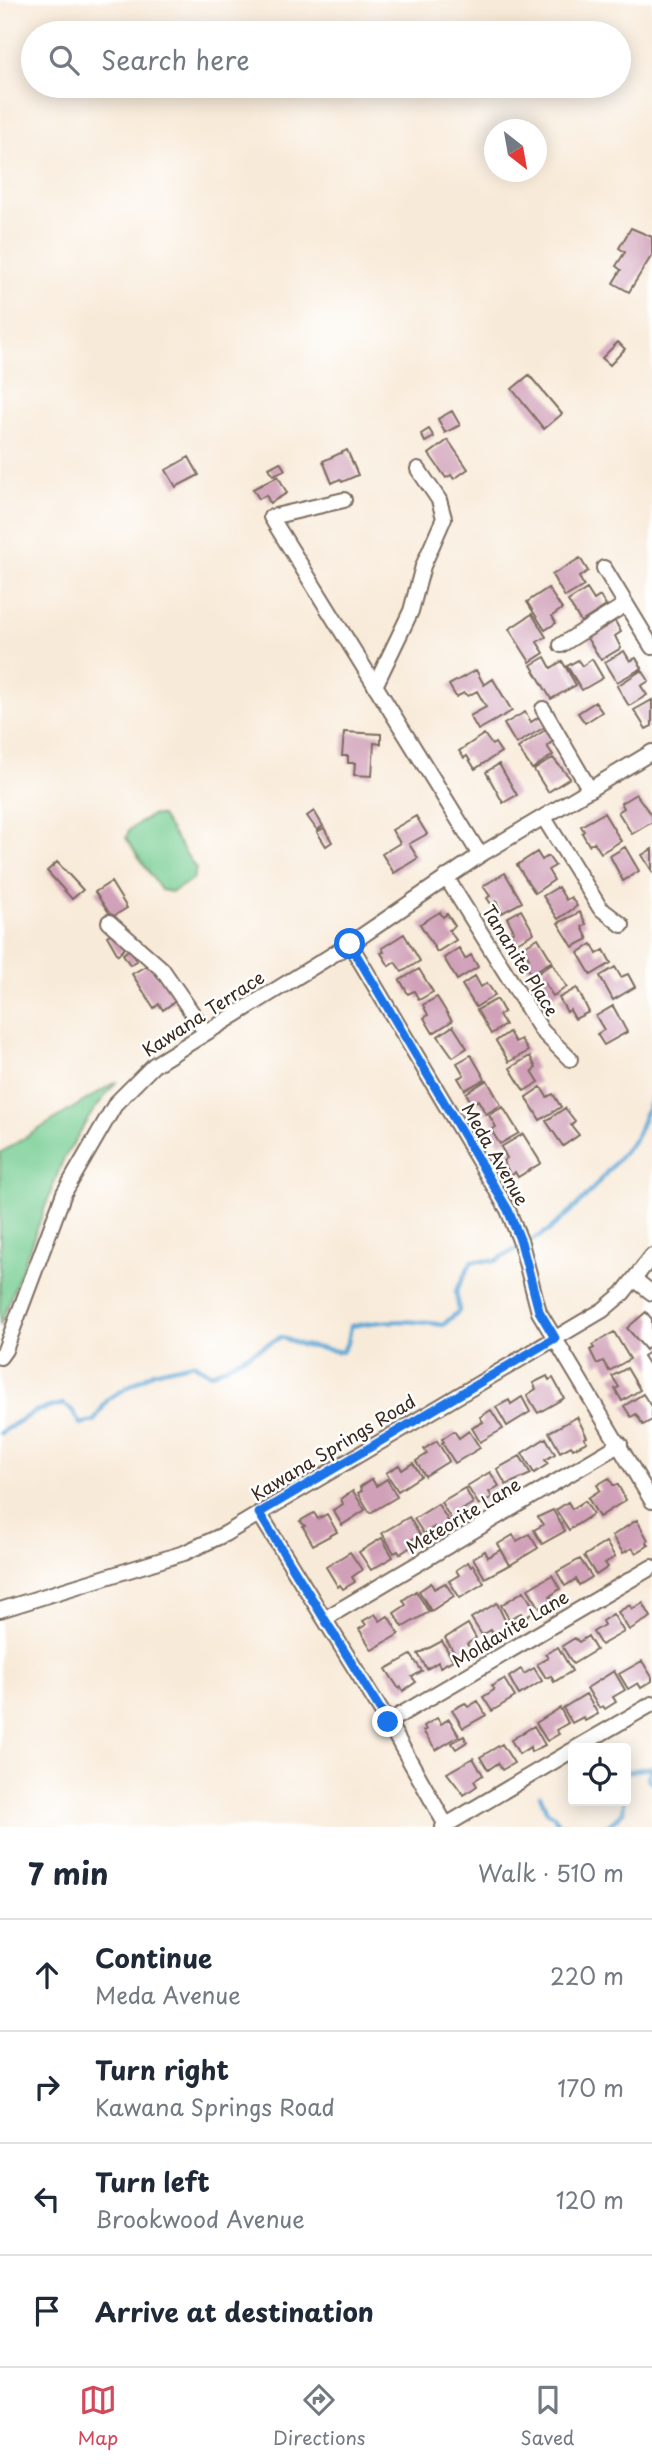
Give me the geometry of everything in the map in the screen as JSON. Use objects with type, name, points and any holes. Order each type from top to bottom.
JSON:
[{"type":"street","points":[[375,685],[411,611],[423,566],[444,518],[439,500],[418,469]]},
{"type":"street","points":[[344,500],[271,517],[480,855]]},
{"type":"street","points":[[604,568],[652,647]]},
{"type":"street","points":[[561,645],[626,604]]},
{"type":"street","points":[[542,709],[590,790]]},
{"type":"street","name":"Kawana Terrace","points":[[0,1357],[5,1350],[64,1193],[116,1103],[154,1065],[350,944],[480,855],[652,752]]},
{"type":"street","points":[[544,818],[600,908],[622,925]]},
{"type":"street","name":"Tananite Place","points":[[446,877],[542,1031],[570,1059]]},
{"type":"street","points":[[109,922],[162,969],[206,1033]]},
{"type":"street","name":"Meda Avenue","points":[[350,944],[514,1224],[539,1311],[652,1501]]},
{"type":"street","name":"Kawana Springs Road","points":[[0,1610],[184,1553],[225,1534],[603,1310],[634,1279],[652,1256]]},
{"type":"street","points":[[634,1279],[652,1293]]},
{"type":"street","name":"Meteorite Lane","points":[[326,1618],[620,1444]]},
{"type":"street","points":[[259,1513],[388,1722],[445,1826],[568,1753]]},
{"type":"street","name":"Moldavite Lane","points":[[388,1722],[652,1567]]},
{"type":"street","points":[[585,1743],[652,1704]]},
{"type":"green space","points":[[152,815],[161,816],[196,869],[193,879],[172,892],[161,890],[126,838],[129,830]]},
{"type":"green space","points":[[117,1081],[91,1114],[63,1160],[0,1326],[0,1153]]},
{"type":"building","points":[[631,228],[652,237],[652,255],[629,292],[613,283],[621,270],[616,266],[625,252],[619,248]]},
{"type":"building","points":[[618,342],[625,349],[610,365],[602,358]]},
{"type":"building","points":[[529,375],[562,414],[544,429],[512,389]]},
{"type":"building","points":[[452,411],[460,425],[445,433],[438,419]]},
{"type":"building","points":[[429,429],[434,437],[425,442],[421,434]]},
{"type":"building","points":[[448,440],[468,469],[454,479],[451,475],[446,478],[429,454]]},
{"type":"building","points":[[347,450],[358,475],[332,483],[323,461]]},
{"type":"building","points":[[189,457],[199,475],[176,487],[166,470]]},
{"type":"building","points":[[280,462],[285,470],[273,475],[269,468]]},
{"type":"building","points":[[278,476],[287,493],[270,503],[266,495],[259,499],[253,489]]},
{"type":"building","points":[[580,558],[588,571],[579,577],[584,586],[565,597],[552,575]]},
{"type":"building","points":[[548,588],[562,609],[552,616],[556,623],[545,630],[527,602]]},
{"type":"building","points":[[587,589],[594,600],[600,596],[606,606],[581,622],[568,601]]},
{"type":"building","points":[[532,614],[546,637],[537,642],[544,653],[530,662],[509,629]]},
{"type":"building","points":[[615,621],[621,632],[615,636],[621,648],[601,660],[587,638]]},
{"type":"building","points":[[624,651],[630,661],[636,658],[642,668],[617,682],[605,662]]},
{"type":"building","points":[[545,657],[551,668],[562,661],[576,685],[551,699],[531,665]]},
{"type":"building","points":[[592,659],[603,678],[582,690],[567,666],[578,660],[582,666]]},
{"type":"building","points":[[476,670],[484,685],[493,679],[512,711],[478,730],[470,716],[486,707],[477,691],[468,696],[464,693],[456,697],[449,685]]},
{"type":"building","points":[[642,670],[649,681],[641,686],[647,695],[629,706],[617,686]]},
{"type":"building","points":[[652,700],[652,726],[646,729],[634,710]]},
{"type":"building","points":[[595,702],[602,712],[585,723],[578,713]]},
{"type":"building","points":[[525,712],[531,722],[539,717],[545,727],[516,744],[504,724]]},
{"type":"building","points":[[545,730],[553,741],[547,746],[553,755],[532,769],[518,748]]},
{"type":"building","points":[[344,732],[381,734],[381,744],[374,743],[372,776],[354,775],[355,763],[348,763],[348,756],[342,756]]},
{"type":"building","points":[[484,734],[501,752],[475,769],[467,756],[464,758],[459,751]]},
{"type":"building","points":[[553,758],[570,778],[548,792],[534,770]]},
{"type":"building","points":[[499,764],[517,795],[503,803],[486,772]]},
{"type":"building","points":[[636,794],[652,816],[652,822],[632,834],[618,812],[624,808],[621,803]]},
{"type":"building","points":[[314,811],[323,826],[317,830],[307,816]]},
{"type":"building","points":[[604,813],[621,841],[601,853],[594,842],[589,845],[581,826]]},
{"type":"building","points":[[416,816],[427,834],[409,844],[418,858],[394,873],[382,854],[400,843],[392,830]]},
{"type":"building","points":[[324,828],[332,842],[326,846],[317,832]]},
{"type":"building","points":[[625,847],[639,871],[623,881],[610,856]]},
{"type":"building","points":[[652,849],[652,871],[642,855]]},
{"type":"building","points":[[537,852],[542,860],[548,856],[555,866],[548,870],[554,880],[535,893],[517,865]]},
{"type":"building","points":[[57,862],[83,890],[72,899],[47,871]]},
{"type":"building","points":[[505,873],[522,902],[502,913],[496,901],[491,904],[487,898],[490,896],[483,886]]},
{"type":"building","points":[[111,882],[127,908],[112,917],[95,892]]},
{"type":"building","points":[[558,887],[566,900],[571,897],[577,906],[558,919],[543,896]]},
{"type":"building","points":[[521,910],[534,933],[515,944],[509,934],[514,931],[507,918]]},
{"type":"building","points":[[440,912],[443,917],[447,914],[455,926],[449,930],[456,940],[437,952],[420,924]]},
{"type":"building","points":[[580,912],[586,924],[582,927],[588,939],[573,947],[558,923]]},
{"type":"building","points":[[116,931],[125,947],[118,955],[107,936]]},
{"type":"building","points":[[404,934],[420,961],[402,972],[395,962],[389,966],[381,953],[384,952],[382,948]]},
{"type":"building","points":[[538,938],[552,961],[531,974],[524,961],[529,958],[523,947]]},
{"type":"building","points":[[592,944],[597,954],[604,950],[611,963],[591,975],[578,953]]},
{"type":"building","points":[[459,948],[465,959],[471,955],[478,967],[457,980],[444,958]]},
{"type":"building","points":[[130,949],[137,961],[130,965],[123,954]]},
{"type":"building","points":[[552,963],[567,987],[553,996],[544,982],[535,988],[530,979]]},
{"type":"building","points":[[149,964],[159,979],[163,976],[177,1000],[163,1010],[159,1004],[154,1008],[132,974]]},
{"type":"building","points":[[615,967],[621,977],[628,974],[635,987],[613,1000],[600,976]]},
{"type":"building","points":[[419,969],[433,992],[419,1000],[414,991],[408,994],[400,980]]},
{"type":"building","points":[[475,976],[481,987],[487,983],[495,995],[476,1007],[462,985]]},
{"type":"building","points":[[577,988],[589,1012],[575,1019],[570,1010],[567,1012],[559,998]]},
{"type":"building","points":[[437,997],[452,1021],[433,1033],[424,1018],[428,1015],[423,1005]]},
{"type":"building","points":[[497,999],[504,1012],[499,1015],[505,1025],[491,1034],[477,1010]]},
{"type":"building","points":[[613,1006],[627,1032],[604,1045],[597,1034],[604,1030],[596,1016]]},
{"type":"building","points":[[453,1026],[467,1048],[453,1057],[438,1036]]},
{"type":"building","points":[[509,1032],[515,1042],[521,1039],[528,1051],[509,1062],[496,1041]]},
{"type":"building","points":[[471,1055],[485,1079],[465,1090],[458,1078],[464,1075],[457,1063]]},
{"type":"building","points":[[530,1056],[536,1068],[532,1071],[539,1082],[524,1091],[510,1068]]},
{"type":"building","points":[[487,1080],[501,1105],[486,1114],[478,1100],[472,1104],[466,1093]]},
{"type":"building","points":[[541,1087],[547,1097],[553,1094],[561,1107],[540,1120],[526,1097]]},
{"type":"building","points":[[503,1107],[519,1133],[500,1144],[491,1130],[496,1127],[489,1115]]},
{"type":"building","points":[[565,1108],[575,1121],[571,1125],[579,1135],[563,1146],[546,1121]]},
{"type":"building","points":[[523,1134],[541,1163],[518,1177],[515,1172],[511,1176],[503,1161],[507,1158],[501,1147]]},
{"type":"building","points":[[646,1312],[652,1319],[652,1345],[646,1350],[627,1328]]},
{"type":"building","points":[[614,1332],[630,1359],[609,1371],[603,1361],[597,1364],[590,1350],[594,1348],[592,1345]]},
{"type":"building","points":[[652,1350],[652,1370],[643,1356]]},
{"type":"building","points":[[627,1368],[640,1390],[622,1401],[615,1389],[619,1387],[612,1376]]},
{"type":"building","points":[[547,1376],[549,1380],[553,1378],[564,1398],[538,1413],[527,1395],[536,1389],[533,1383]]},
{"type":"building","points":[[643,1394],[652,1408],[652,1420],[643,1425],[636,1414],[631,1417],[624,1406]]},
{"type":"building","points":[[522,1397],[530,1412],[507,1426],[496,1407],[509,1400],[511,1404]]},
{"type":"building","points":[[491,1410],[503,1429],[480,1442],[472,1428],[483,1422],[480,1417]]},
{"type":"building","points":[[577,1417],[587,1442],[560,1452],[549,1432]]},
{"type":"building","points":[[454,1431],[459,1438],[469,1431],[480,1448],[455,1463],[442,1443],[442,1439]]},
{"type":"building","points":[[546,1438],[555,1454],[545,1460],[548,1464],[534,1473],[522,1453]]},
{"type":"building","points":[[437,1441],[449,1461],[425,1476],[416,1461],[427,1454],[424,1449]]},
{"type":"building","points":[[520,1456],[531,1474],[506,1485],[497,1469]]},
{"type":"building","points":[[413,1463],[421,1476],[398,1491],[386,1473],[399,1465],[402,1470]]},
{"type":"building","points":[[490,1472],[499,1486],[489,1492],[492,1497],[479,1505],[467,1486]]},
{"type":"building","points":[[609,1478],[613,1485],[618,1485],[626,1500],[599,1517],[588,1498],[600,1490],[597,1485]]},
{"type":"building","points":[[372,1479],[376,1486],[387,1479],[397,1497],[370,1513],[358,1493],[362,1491],[360,1487]]},
{"type":"building","points":[[465,1488],[473,1503],[462,1510],[464,1514],[452,1521],[441,1502]]},
{"type":"building","points":[[353,1491],[365,1510],[342,1525],[333,1510],[343,1504],[341,1499]]},
{"type":"building","points":[[585,1501],[593,1514],[569,1530],[556,1510],[568,1502],[572,1509]]},
{"type":"building","points":[[438,1504],[450,1524],[436,1532],[434,1527],[424,1534],[414,1519]]},
{"type":"building","points":[[553,1510],[565,1531],[542,1544],[534,1530],[543,1525],[538,1517]]},
{"type":"building","points":[[314,1513],[318,1519],[327,1514],[337,1532],[313,1545],[300,1521]]},
{"type":"building","points":[[409,1517],[420,1535],[409,1541],[412,1546],[400,1554],[398,1551],[394,1553],[382,1533]]},
{"type":"building","points":[[637,1520],[649,1545],[636,1553],[632,1548],[623,1553],[612,1536]]},
{"type":"building","points":[[529,1534],[538,1548],[510,1565],[498,1544],[513,1535],[517,1541]]},
{"type":"building","points":[[382,1538],[393,1557],[371,1570],[359,1552]]},
{"type":"building","points":[[606,1542],[615,1557],[605,1563],[608,1567],[596,1575],[584,1556]]},
{"type":"building","points":[[500,1550],[509,1565],[485,1578],[473,1558],[485,1551],[488,1557]]},
{"type":"building","points":[[350,1552],[362,1570],[352,1577],[355,1582],[343,1589],[340,1585],[338,1587],[326,1567]]},
{"type":"building","points":[[580,1559],[592,1577],[579,1585],[576,1579],[565,1586],[557,1572]]},
{"type":"building","points":[[468,1562],[471,1567],[473,1565],[484,1583],[460,1598],[449,1581],[459,1575],[456,1570]]},
{"type":"building","points":[[552,1575],[560,1589],[550,1596],[553,1600],[540,1608],[528,1589]]},
{"type":"building","points":[[431,1583],[434,1589],[445,1583],[454,1596],[431,1611],[419,1591]]},
{"type":"building","points":[[416,1591],[429,1612],[403,1627],[394,1613],[406,1605],[403,1600]]},
{"type":"building","points":[[524,1591],[535,1610],[524,1618],[521,1613],[509,1619],[501,1605]]},
{"type":"building","points":[[497,1603],[508,1627],[494,1636],[491,1630],[482,1635],[471,1618]]},
{"type":"building","points":[[643,1603],[651,1617],[629,1630],[618,1612],[630,1605],[632,1609]]},
{"type":"building","points":[[375,1614],[380,1621],[388,1616],[399,1634],[372,1650],[359,1629],[366,1625],[363,1621]]},
{"type":"building","points":[[613,1614],[624,1632],[601,1645],[593,1632],[604,1625],[602,1621]]},
{"type":"building","points":[[468,1624],[476,1638],[467,1644],[470,1649],[457,1657],[445,1638]]},
{"type":"building","points":[[588,1636],[596,1650],[573,1664],[562,1646],[575,1638],[579,1642]]},
{"type":"building","points":[[442,1641],[453,1660],[440,1667],[438,1662],[427,1669],[418,1654]]},
{"type":"building","points":[[558,1647],[572,1671],[554,1682],[551,1676],[546,1678],[537,1664],[548,1658],[545,1654]]},
{"type":"building","points":[[411,1655],[422,1671],[412,1677],[416,1682],[403,1691],[386,1669]]},
{"type":"building","points":[[642,1661],[652,1681],[641,1688],[638,1683],[628,1689],[619,1674]]},
{"type":"building","points":[[534,1668],[542,1681],[519,1695],[509,1677],[521,1669],[524,1674]]},
{"type":"building","points":[[614,1671],[625,1690],[613,1697],[616,1702],[605,1709],[603,1706],[599,1708],[587,1688]]},
{"type":"building","points":[[504,1679],[515,1697],[492,1711],[483,1697],[494,1690],[492,1686]]},
{"type":"building","points":[[586,1694],[598,1714],[585,1721],[583,1717],[572,1723],[563,1708]]},
{"type":"building","points":[[478,1701],[486,1715],[463,1728],[452,1710],[465,1703],[468,1707]]},
{"type":"building","points":[[560,1708],[568,1723],[556,1730],[559,1734],[547,1741],[536,1723]]},
{"type":"building","points":[[437,1718],[441,1724],[449,1719],[459,1736],[436,1750],[423,1731],[426,1730],[424,1726]]},
{"type":"building","points":[[534,1726],[545,1745],[531,1752],[530,1747],[519,1754],[511,1740]]},
{"type":"building","points":[[464,1736],[467,1742],[456,1749],[452,1743]]},
{"type":"building","points":[[502,1744],[514,1763],[502,1770],[498,1763],[488,1770],[480,1757]]},
{"type":"building","points":[[473,1758],[483,1775],[474,1781],[477,1786],[464,1795],[447,1773]]},
{"type":"waterway","points":[[526,1244],[548,1231],[585,1198],[635,1139],[652,1097]]},
{"type":"waterway","points":[[0,1433],[36,1411],[63,1404],[72,1410],[80,1424],[94,1421],[108,1399],[154,1372],[193,1363],[211,1374],[281,1337],[301,1345],[342,1352],[348,1342],[351,1326],[397,1321],[443,1325],[459,1311],[456,1291],[472,1261],[495,1261],[518,1248]]},
{"type":"waterway","points":[[631,1771],[652,1767],[648,1777],[652,1782]]},
{"type":"waterway","points":[[540,1795],[547,1812],[554,1815],[559,1827]]},
{"type":"waterway","points":[[607,1827],[623,1812],[624,1806]]},
{"type":"route","points":[[350,944],[508,1210],[521,1242],[539,1311],[555,1338],[259,1513],[388,1722]]}]
